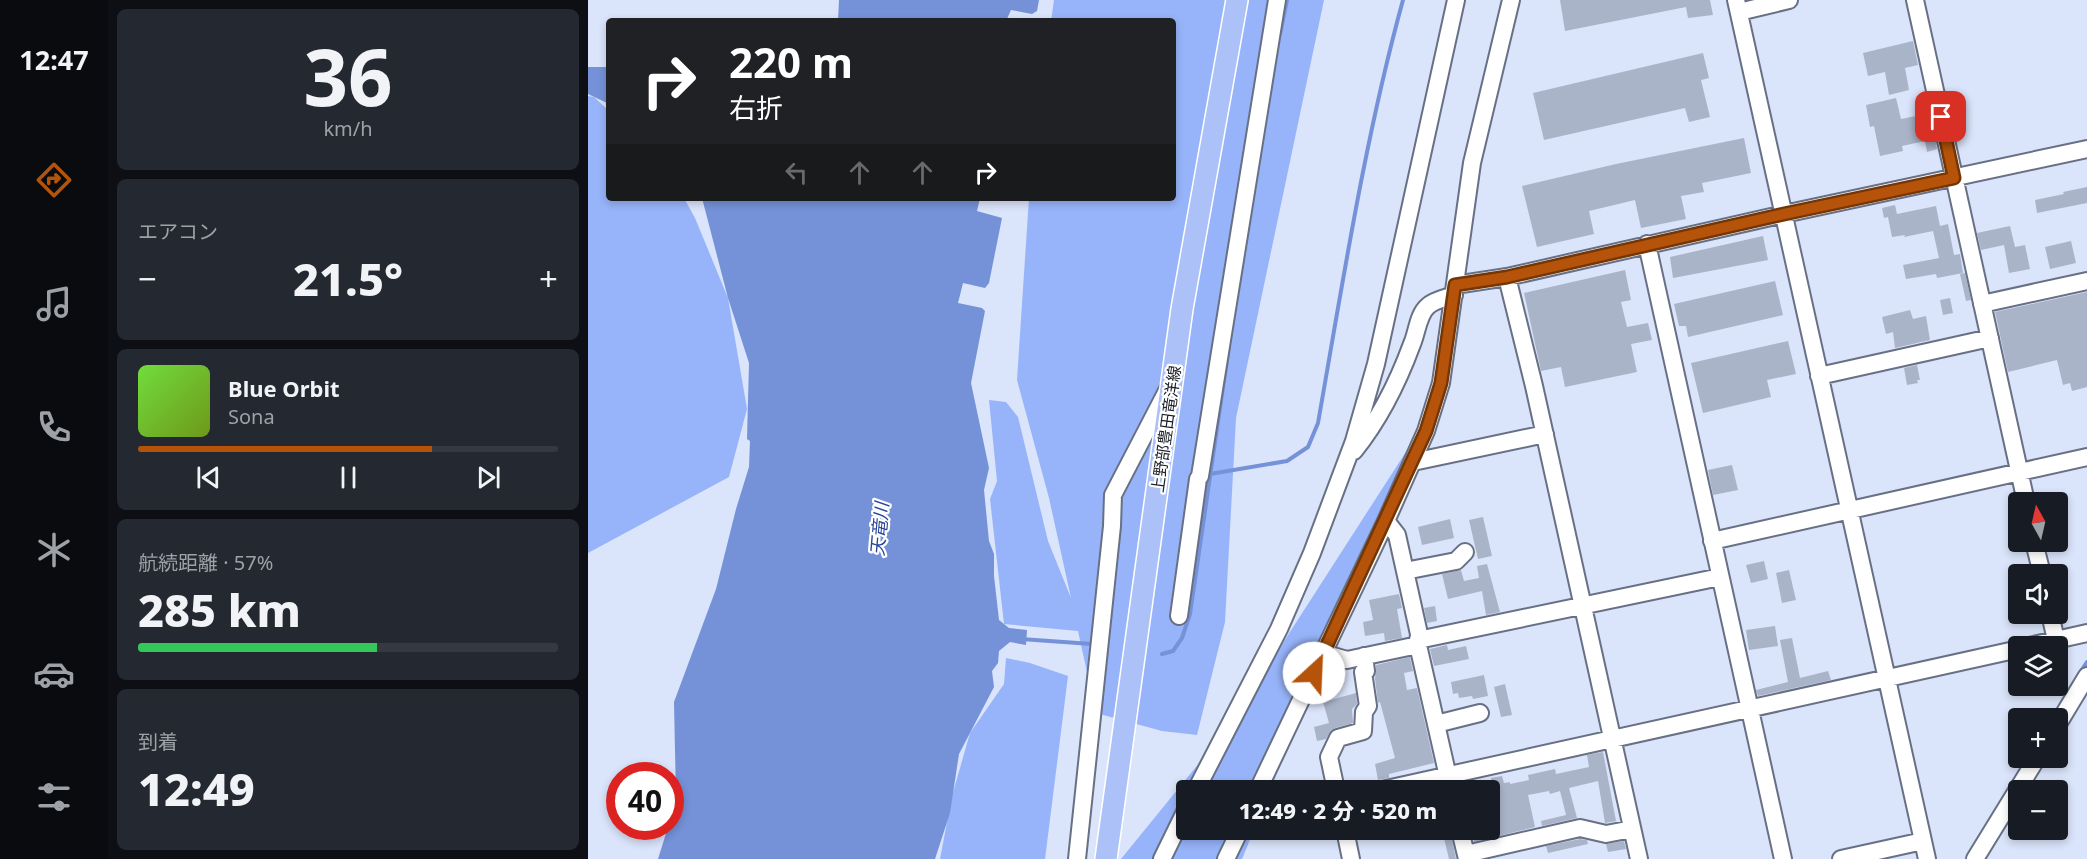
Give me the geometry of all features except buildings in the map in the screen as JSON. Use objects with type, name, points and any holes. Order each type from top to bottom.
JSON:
[{"type":"main road","name":"上野部豊田竜洋線","points":[[1106,859],[1182,309],[1237,0]]},
{"type":"street","points":[[1179,616],[1198,479],[1276,0]]},
{"type":"street","points":[[1201,780],[1279,628],[1312,553],[1348,459],[1376,364],[1456,0]]},
{"type":"street","points":[[1263,780],[1386,521],[1426,431],[1441,383],[1472,163],[1511,0]]},
{"type":"street","points":[[1789,0],[1737,6],[1927,859]]},
{"type":"street","points":[[1915,0],[2024,492]]},
{"type":"street","points":[[1348,459],[1369,433],[1389,395],[1412,344],[1421,316],[1428,305],[1454,290],[1647,244],[2087,149]]},
{"type":"street","points":[[1647,244],[1783,859]]},
{"type":"street","points":[[1507,277],[1545,434],[1639,859]]},
{"type":"street","points":[[1982,304],[2087,281]]},
{"type":"street","points":[[1820,376],[1990,338]]},
{"type":"street","points":[[1077,859],[1112,526],[1113,495],[1173,379]]},
{"type":"street","points":[[1413,462],[1545,434]]},
{"type":"street","points":[[1712,541],[2087,457]]},
{"type":"street","points":[[1386,521],[1397,535],[1448,780]]},
{"type":"street","points":[[1405,571],[1456,561],[1465,552]]},
{"type":"street","points":[[1323,653],[1347,660],[1583,606],[1720,578]]},
{"type":"street","points":[[2068,637],[2087,633]]},
{"type":"street","points":[[1460,780],[1613,739],[2008,651]]},
{"type":"street","points":[[1334,780],[1329,757],[1338,738],[1363,731],[1364,712],[1368,706],[1363,672],[1366,671],[1364,656]]},
{"type":"street","points":[[2068,709],[2086,683]]},
{"type":"street","points":[[1436,724],[1480,713]]},
{"type":"street","points":[[1975,859],[2031,768]]},
{"type":"street","points":[[1462,840],[1466,856],[1580,828],[1606,834],[1632,829]]},
{"type":"street","points":[[1162,859],[1176,830]]},
{"type":"street","points":[[1226,859],[1235,840]]},
{"type":"street","points":[[1347,840],[1351,859]]},
{"type":"street","points":[[1841,859],[1923,841]]},
{"type":"shaded area","points":[[1054,0],[1324,0],[1236,418],[1225,622],[1197,735],[1162,731],[1096,713],[1078,631],[1004,624],[990,499],[997,481],[989,400],[1006,402],[1018,417],[1048,541],[1071,598],[1049,498],[1017,380],[1029,201],[1176,201],[1176,18],[1051,18]]},
{"type":"shaded area","points":[[588,96],[594,97],[606,108],[606,201],[686,201],[695,218],[728,298],[747,409],[729,477],[588,553]]},
{"type":"shaded area","points":[[1411,444],[1274,780],[1185,780],[1230,725]]},
{"type":"shaded area","points":[[1006,658],[1030,663],[1068,676],[1045,859],[940,859],[952,796],[970,733],[1004,684]]},
{"type":"shaded area","points":[[1176,791],[1176,840],[1250,840],[1242,859],[1121,859]]},
{"type":"water","points":[[839,0],[1039,0],[1037,11],[1032,14],[1011,10],[1007,18],[838,18]]},
{"type":"water","points":[[588,67],[606,67],[606,103],[588,94]]},
{"type":"water","name":"天竜川","points":[[703,201],[979,201],[977,211],[1002,218],[989,283],[985,288],[963,283],[958,303],[982,308],[985,311],[971,383],[989,468],[984,490],[989,541],[994,554],[999,620],[1009,628],[1027,630],[1026,645],[1010,642],[999,651],[998,663],[992,671],[994,687],[959,754],[950,813],[935,859],[658,859],[664,840],[684,840],[684,762],[675,762],[674,702],[716,589],[749,467],[750,441],[747,439],[749,363],[728,298]]},
{"type":"waterway","points":[[1280,34],[1287,0]]},
{"type":"waterway","points":[[1210,474],[1287,461],[1308,447],[1318,423],[1366,157],[1403,0]]},
{"type":"waterway","points":[[1254,185],[1260,154]]},
{"type":"waterway","points":[[1162,654],[1173,651],[1182,638],[1190,614],[1229,346]]},
{"type":"waterway","points":[[1021,639],[1092,644]]},
{"type":"waterway","points":[[2081,671],[2087,662]]},
{"type":"route","points":[[1314,673],[1426,431],[1441,383],[1455,285],[1507,277],[1647,244],[1954,178],[1941,117]]}]
